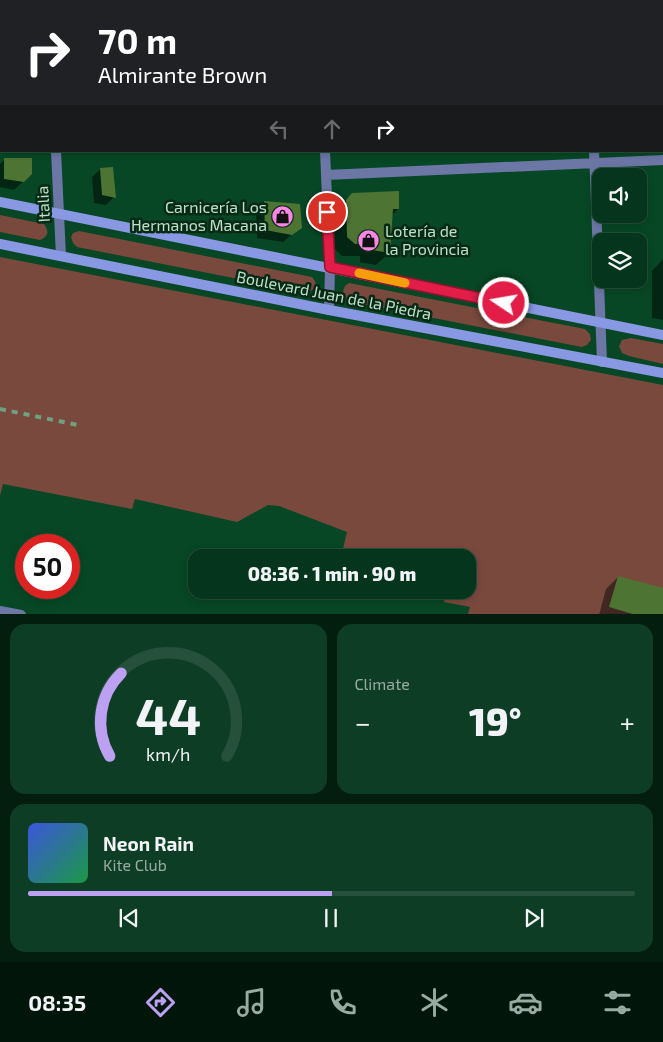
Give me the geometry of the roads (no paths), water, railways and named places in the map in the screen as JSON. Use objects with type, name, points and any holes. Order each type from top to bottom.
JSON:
[{"type":"main road","name":"Boulevard Juan de la Piedra","points":[[0,202],[663,335]]},
{"type":"main road","name":"Boulevard Juan de la Piedra","points":[[0,244],[329,310],[663,372]]},
{"type":"street","name":"Italia","points":[[56,152],[61,256]]},
{"type":"street","points":[[325,152],[330,267],[329,310]]},
{"type":"street","points":[[594,152],[602,362]]},
{"type":"street","points":[[326,175],[663,160]]},
{"type":"street","points":[[0,610],[21,614]]},
{"type":"railway","points":[[0,409],[78,425]]},
{"type":"place","name":"Carnicería Los Hermanos Macana","points":[[283,216]]},
{"type":"place","name":"Lotería de la Provincia","points":[[369,240]]}]
